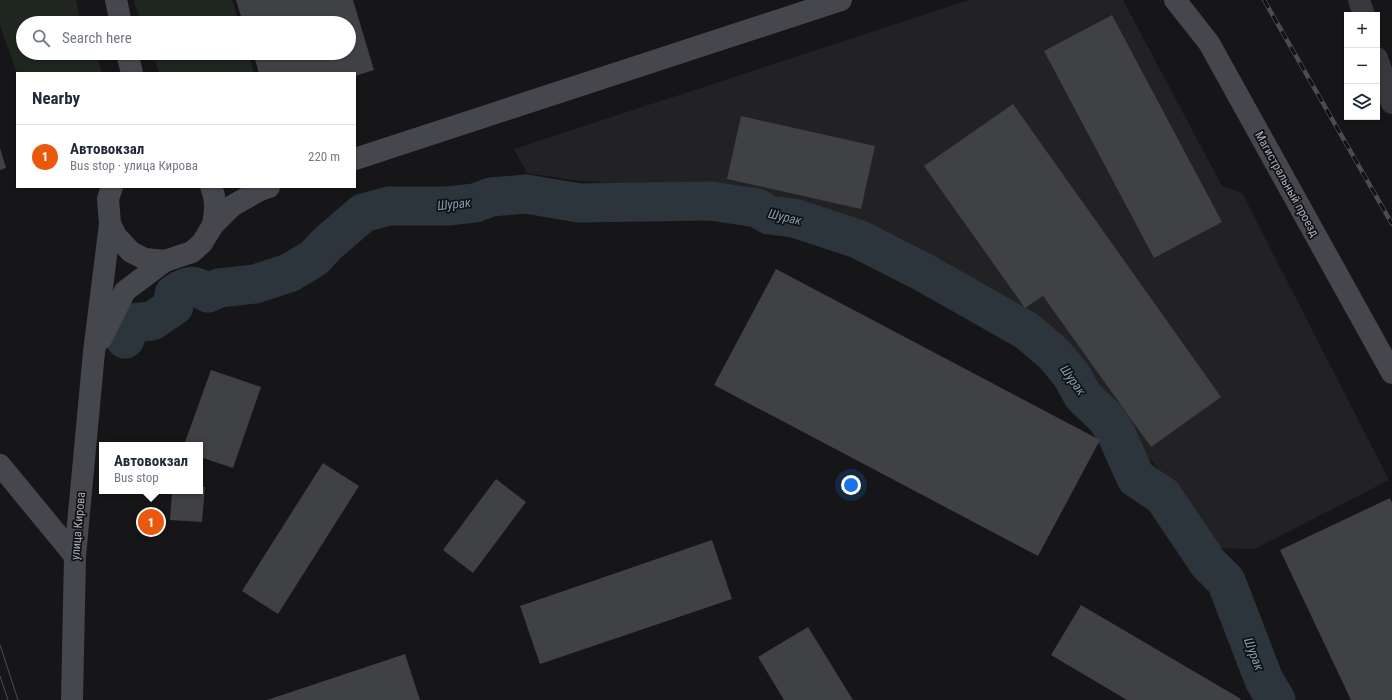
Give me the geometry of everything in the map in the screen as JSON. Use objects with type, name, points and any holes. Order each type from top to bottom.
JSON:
[{"type":"main road","points":[[116,0],[119,16]]},
{"type":"main road","points":[[356,159],[841,0]]},
{"type":"main road","name":"Магистральный проезд","points":[[1175,0],[1209,43],[1392,373]]},
{"type":"main road","points":[[125,72],[126,60]]},
{"type":"main road","points":[[129,60],[132,72]]},
{"type":"main road","name":"улица Кирова","points":[[72,700],[75,556],[94,352],[110,224],[108,199],[112,188]]},
{"type":"main road","points":[[212,188],[214,193],[216,207],[213,225]]},
{"type":"main road","points":[[94,352],[125,291],[165,261],[192,252],[202,243],[213,225],[232,206],[264,188]]},
{"type":"main road","points":[[110,224],[116,236],[131,252],[145,259],[165,261]]},
{"type":"main road","points":[[0,464],[75,556]]},
{"type":"street","points":[[1359,0],[1363,12]]},
{"type":"street","points":[[1380,67],[1392,103]]},
{"type":"shaded area","points":[[0,0],[76,0],[79,16],[16,16],[16,60],[98,60],[102,72],[17,72],[0,26]]},
{"type":"shaded area","points":[[135,0],[232,0],[237,16],[139,16],[134,2]]},
{"type":"shaded area","points":[[969,0],[1123,0],[1222,186],[1242,193],[1389,480],[1255,549],[1219,548],[1152,461],[1129,441],[1072,362],[1044,334],[999,307],[884,242],[775,204],[687,189],[573,180],[527,173],[514,149]]},
{"type":"shaded area","points":[[155,60],[250,60],[254,72],[159,72]]},
{"type":"building","points":[[236,0],[353,0],[374,70],[356,76],[356,72],[259,72],[255,60],[356,60],[356,16],[241,16]]},
{"type":"building","points":[[1112,15],[1222,222],[1154,258],[1044,51]]},
{"type":"building","points":[[1013,104],[1221,397],[1151,447],[1043,296],[1025,308],[924,166]]},
{"type":"building","points":[[741,116],[875,146],[861,209],[727,179]]},
{"type":"building","points":[[0,148],[6,168],[0,170]]},
{"type":"building","points":[[776,269],[1100,440],[1038,556],[714,385]]},
{"type":"building","points":[[211,370],[261,387],[233,468],[203,458],[203,442],[185,442]]},
{"type":"building","points":[[323,463],[359,486],[278,614],[242,591]]},
{"type":"building","points":[[496,479],[526,502],[473,573],[443,550]]},
{"type":"building","points":[[203,487],[205,487],[202,522],[170,520],[172,494],[203,494]]},
{"type":"building","points":[[1390,498],[1392,503],[1392,700],[1351,700],[1280,550]]},
{"type":"building","points":[[712,540],[732,599],[540,664],[520,606]]},
{"type":"building","points":[[1081,605],[1241,699],[1127,700],[1051,655]]},
{"type":"building","points":[[808,627],[853,700],[784,700],[758,657]]},
{"type":"building","points":[[405,654],[420,700],[267,700]]},
{"type":"waterway","name":"Шурак","points":[[125,339],[131,323],[152,321],[174,306],[174,294],[183,288],[191,286],[208,293],[219,288],[255,284],[289,273],[314,258],[327,244],[363,213],[389,206],[447,206],[475,203],[491,197],[526,194],[579,203],[711,201],[757,208],[769,215],[794,218],[858,239],[923,272],[1027,331],[1054,354],[1072,376],[1083,396],[1105,417],[1115,431],[1136,478],[1163,496],[1208,563],[1226,581],[1264,680],[1276,700]]},
{"type":"tram line","points":[[0,645],[18,700]]},
{"type":"tram line","points":[[0,676],[8,700]]},
{"type":"railway","points":[[1264,0],[1392,224]]},
{"type":"place","name":"Автовокзал","points":[[151,522]]}]
